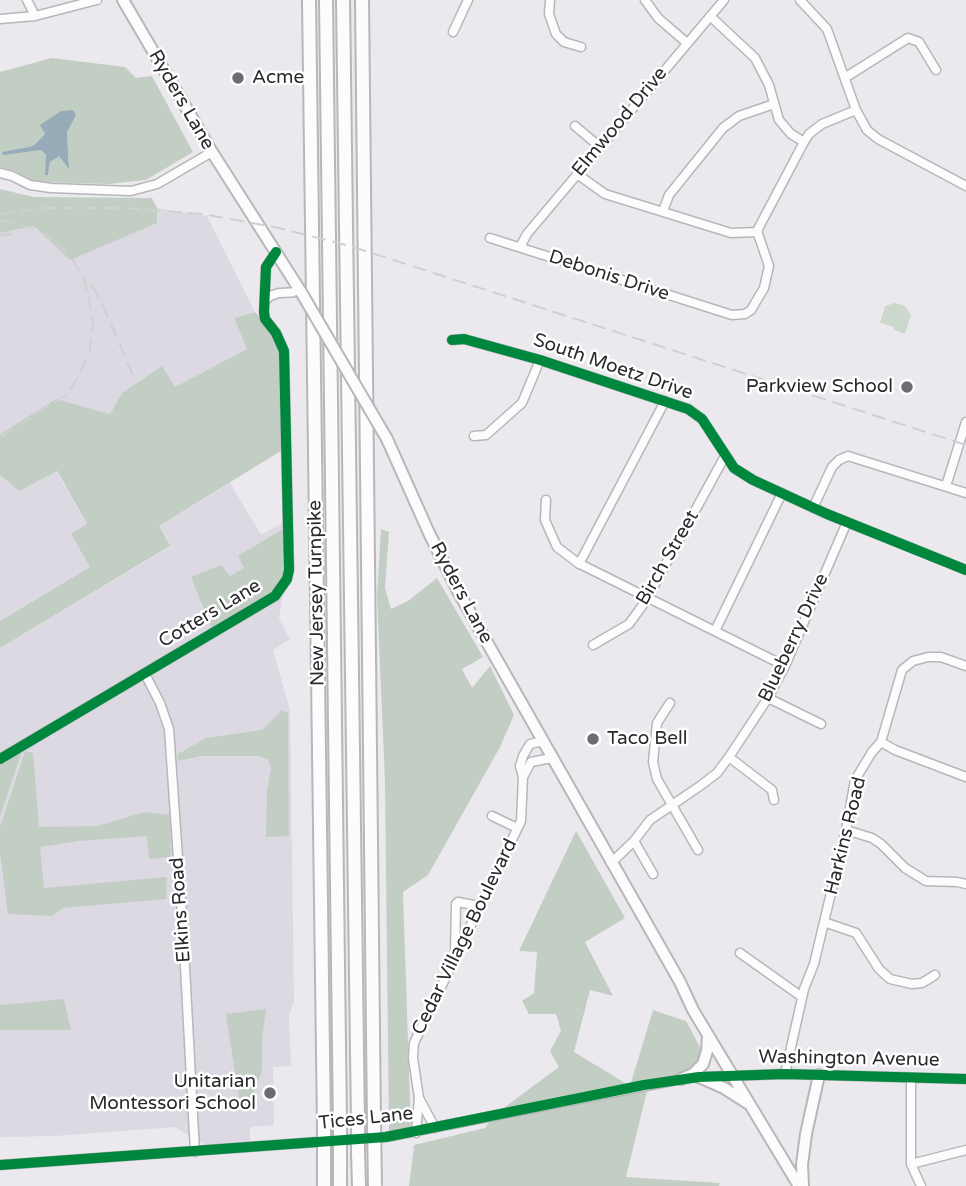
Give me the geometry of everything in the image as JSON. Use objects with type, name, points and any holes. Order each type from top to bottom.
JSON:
[{"type":"highway","name":"New Jersey Turnpike","points":[[309,0],[324,1186]]},
{"type":"highway","name":"New Jersey Turnpike","points":[[326,0],[340,1186]]},
{"type":"highway","name":"New Jersey Turnpike","points":[[343,0],[359,1186]]},
{"type":"highway","points":[[362,0],[374,1186]]},
{"type":"main road","name":"Ryders Lane","points":[[123,0],[387,439],[440,557],[708,1035],[801,1186]]},
{"type":"main road","points":[[681,1079],[703,1064],[708,1051],[708,1035]]},
{"type":"main road","points":[[801,1186],[806,1133],[819,1075]]},
{"type":"main road","points":[[699,1077],[751,1104]]},
{"type":"street","points":[[27,0],[35,16]]},
{"type":"street","points":[[0,19],[35,16],[97,0]]},
{"type":"street","points":[[453,32],[468,0]]},
{"type":"street","points":[[550,0],[550,13],[556,34],[564,42],[581,47]]},
{"type":"street","points":[[645,0],[658,18],[687,43]]},
{"type":"street","name":"Elmwood Drive","points":[[520,247],[527,234],[577,173],[724,0]]},
{"type":"street","points":[[800,0],[827,29],[856,110],[867,130],[878,139],[966,186]]},
{"type":"street","points":[[710,16],[755,58],[769,85],[784,127],[804,142]]},
{"type":"street","points":[[846,77],[908,38],[919,42],[936,70]]},
{"type":"street","points":[[663,211],[669,195],[723,128],[739,116],[774,104]]},
{"type":"street","points":[[577,173],[605,194],[731,233],[758,232],[809,134],[822,124],[856,110]]},
{"type":"street","points":[[575,126],[600,147]]},
{"type":"street","points":[[0,173],[30,185],[51,188],[131,191],[157,184],[212,152]]},
{"type":"street","name":"Debonis Drive","points":[[490,238],[739,316],[751,310],[764,288],[769,266],[758,232]]},
{"type":"street","name":"Cotters Lane","points":[[0,759],[275,596],[287,579],[289,570],[284,351],[276,333],[265,319],[267,267],[276,252]]},
{"type":"street","points":[[265,301],[279,293],[301,292]]},
{"type":"street","name":"South Moetz Drive","points":[[452,341],[464,339],[540,360],[688,409],[702,419],[734,468],[753,480],[813,508],[966,570]]},
{"type":"street","points":[[474,436],[486,435],[522,403],[540,360]]},
{"type":"street","points":[[579,564],[665,401]]},
{"type":"street","points":[[946,486],[966,422]]},
{"type":"street","name":"Birch Street","points":[[593,645],[629,624],[647,597],[725,456]]},
{"type":"street","points":[[813,508],[832,467],[848,456],[966,493]]},
{"type":"street","points":[[715,631],[782,493]]},
{"type":"street","points":[[545,500],[545,520],[557,547],[579,564],[785,666]]},
{"type":"street","name":"Blueberry Drive","points":[[611,863],[634,841],[650,820],[700,786],[717,772],[729,757],[768,698],[785,666],[847,522]]},
{"type":"street","name":"Harkins Road","points":[[785,1074],[846,830],[855,780],[881,742],[902,670],[913,661],[928,657],[940,657],[966,666]]},
{"type":"street","name":"Elkins Road","points":[[145,674],[160,703],[169,729],[195,1152]]},
{"type":"street","points":[[768,698],[821,724]]},
{"type":"street","points":[[670,703],[657,723],[653,762],[657,779],[698,850]]},
{"type":"street","points":[[543,741],[530,744],[523,756],[531,762],[552,758]]},
{"type":"street","name":"Cedar Village Boulevard","points":[[523,777],[543,741]]},
{"type":"street","points":[[881,742],[966,777]]},
{"type":"street","name":"Cedar Village Boulevard","points":[[416,1133],[419,1098],[413,1058],[414,1043],[517,828],[522,814],[523,777],[520,766],[523,756]]},
{"type":"street","points":[[729,757],[772,790],[774,800]]},
{"type":"street","points":[[492,816],[517,828]]},
{"type":"street","points":[[846,830],[872,838],[905,869],[926,881],[966,884]]},
{"type":"street","points":[[634,841],[653,874]]},
{"type":"street","points":[[455,955],[456,904],[458,902],[479,906]]},
{"type":"street","points":[[824,922],[856,933],[879,969],[890,979],[912,984],[922,983],[935,975]]},
{"type":"street","points":[[740,953],[802,998]]},
{"type":"street","name":"Washington Avenue","points":[[732,1076],[785,1074],[966,1079]]},
{"type":"street","name":"Tices Lane","points":[[0,1165],[386,1137],[681,1079],[732,1076]]},
{"type":"street","points":[[911,1079],[911,1164],[921,1186]]},
{"type":"street","name":"Cedar Village Boulevard","points":[[419,1098],[435,1129]]},
{"type":"street","points":[[911,1164],[966,1150]]},
{"type":"shaded area","points":[[52,58],[125,67],[136,78],[152,76],[193,152],[146,180],[108,184],[37,182],[14,171],[0,169],[0,72]],"holes":[[[75,115],[67,132],[69,167],[59,155],[50,162],[48,175],[46,155],[41,150],[3,154],[33,146],[45,134],[41,125]]]},
{"type":"shaded area","points":[[0,189],[34,197],[152,198],[157,208],[157,223],[70,260],[34,226],[0,233]]},
{"type":"shaded area","points":[[157,208],[207,216],[255,312],[234,318],[247,349],[175,387],[162,367],[122,393],[110,414],[56,399],[0,434],[0,233],[34,226],[156,223]]},
{"type":"shaded area","points":[[895,303],[905,306],[911,315],[905,334],[880,323],[885,306]]},
{"type":"shaded area","points":[[255,312],[283,345],[284,449],[159,526],[170,546],[0,648],[0,621],[90,567],[71,534],[87,524],[57,471],[19,491],[0,475],[0,434],[56,399],[110,414],[122,393],[162,366],[175,387],[247,349],[234,318]]},
{"type":"shaded area","points":[[56,471],[87,525],[90,567],[0,621],[0,475],[19,491]]},
{"type":"shaded area","points":[[230,483],[261,535],[286,521],[286,571],[279,619],[290,639],[273,650],[290,710],[294,1001],[289,1016],[291,1066],[273,1067],[274,1125],[250,1127],[250,1146],[212,1149],[175,1127],[55,1136],[0,1137],[0,817],[26,741],[0,754],[0,648],[170,547],[159,526]]},
{"type":"shaded area","points":[[283,529],[283,576],[268,596],[211,627],[191,577],[221,565],[230,576],[244,568],[238,556]]},
{"type":"shaded area","points":[[381,529],[389,532],[385,588],[391,609],[408,601],[437,578],[483,657],[462,669],[472,688],[490,666],[514,715],[500,747],[428,875],[403,892],[411,1130],[389,1131],[385,782],[377,596]]},
{"type":"shaded area","points":[[282,710],[288,713],[289,836],[266,837],[267,791],[271,768],[268,759],[258,756],[201,756],[178,761],[178,754],[206,738],[262,730]]},
{"type":"shaded area","points":[[26,740],[0,817],[0,754]]},
{"type":"shaded area","points":[[25,751],[33,753],[39,827],[97,826],[145,812],[170,815],[171,857],[149,859],[147,836],[40,847],[44,888],[167,877],[166,899],[63,908],[52,916],[8,914],[0,852],[0,827]]},
{"type":"shaded area","points":[[576,831],[625,918],[585,942],[613,996],[590,990],[574,1052],[630,1086],[653,1010],[686,1021],[704,1055],[688,1077],[649,1083],[626,1177],[720,1183],[719,1186],[409,1186],[414,1145],[485,1128],[494,1115],[559,1067],[550,1051],[561,1031],[556,1014],[529,1014],[522,1001],[534,993],[537,952],[519,951]]},
{"type":"shaded area","points":[[64,999],[71,1030],[0,1030],[0,1005]]},
{"type":"shaded area","points":[[266,1009],[262,1071],[250,1104],[241,1111],[226,1014]]},
{"type":"water","points":[[73,110],[76,115],[67,132],[69,169],[59,156],[50,162],[48,175],[45,175],[46,155],[41,150],[3,155],[2,152],[33,146],[45,134],[40,125],[61,111]]},
{"type":"railway","points":[[0,214],[44,208],[128,208],[202,214],[279,228],[350,246],[966,445]]},
{"type":"railway","points":[[0,220],[33,228],[48,236],[72,258],[85,282],[93,320],[90,350],[78,377],[66,395],[0,437]]},
{"type":"railway","points":[[0,235],[12,234]]},
{"type":"railway","points":[[92,286],[134,378]]},
{"type":"cycle path","points":[[0,759],[275,596],[287,579],[289,570],[284,351],[276,333],[265,319],[264,312],[266,267],[276,252]]},
{"type":"cycle path","points":[[452,340],[464,339],[540,360],[688,409],[702,419],[734,468],[753,480],[827,514],[966,570]]},
{"type":"cycle path","points":[[0,1165],[386,1137],[644,1085],[699,1077],[785,1074],[966,1079]]},
{"type":"place","name":"Acme","points":[[238,78]]},
{"type":"place","name":"Parkview School","points":[[907,387]]},
{"type":"place","name":"Taco Bell","points":[[593,739]]},
{"type":"place","name":"Unitarian Montessori School","points":[[270,1093]]}]
